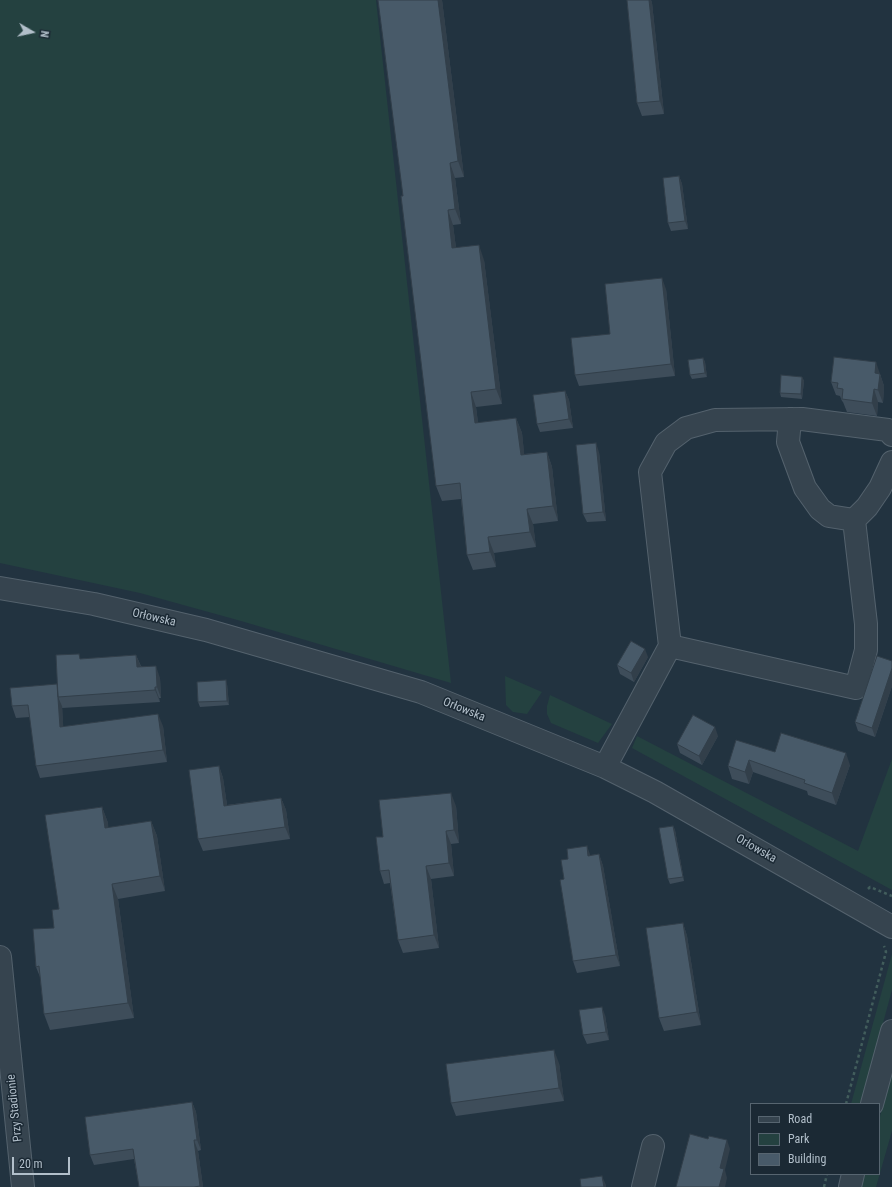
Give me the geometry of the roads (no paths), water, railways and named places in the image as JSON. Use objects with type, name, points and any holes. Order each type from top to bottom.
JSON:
[{"type":"street","points":[[605,766],[670,646],[650,472],[666,443],[686,428],[715,420],[790,419],[888,430],[892,435]]},
{"type":"street","points":[[790,419],[788,442],[805,488],[820,509],[829,516],[854,520]]},
{"type":"street","points":[[854,520],[867,507],[880,488],[892,462]]},
{"type":"street","points":[[670,646],[856,688],[866,650],[866,624],[854,520]]},
{"type":"street","name":"Orłowska","points":[[0,588],[94,604],[206,630],[420,692],[605,766],[656,792],[859,908],[888,936]]},
{"type":"street","name":"Przy Stadionie","points":[[0,957],[23,1187]]},
{"type":"street","points":[[872,1103],[892,1031]]},
{"type":"street","points":[[643,1187],[653,1146]]},
{"type":"street","points":[[850,1187],[853,1175]]}]
